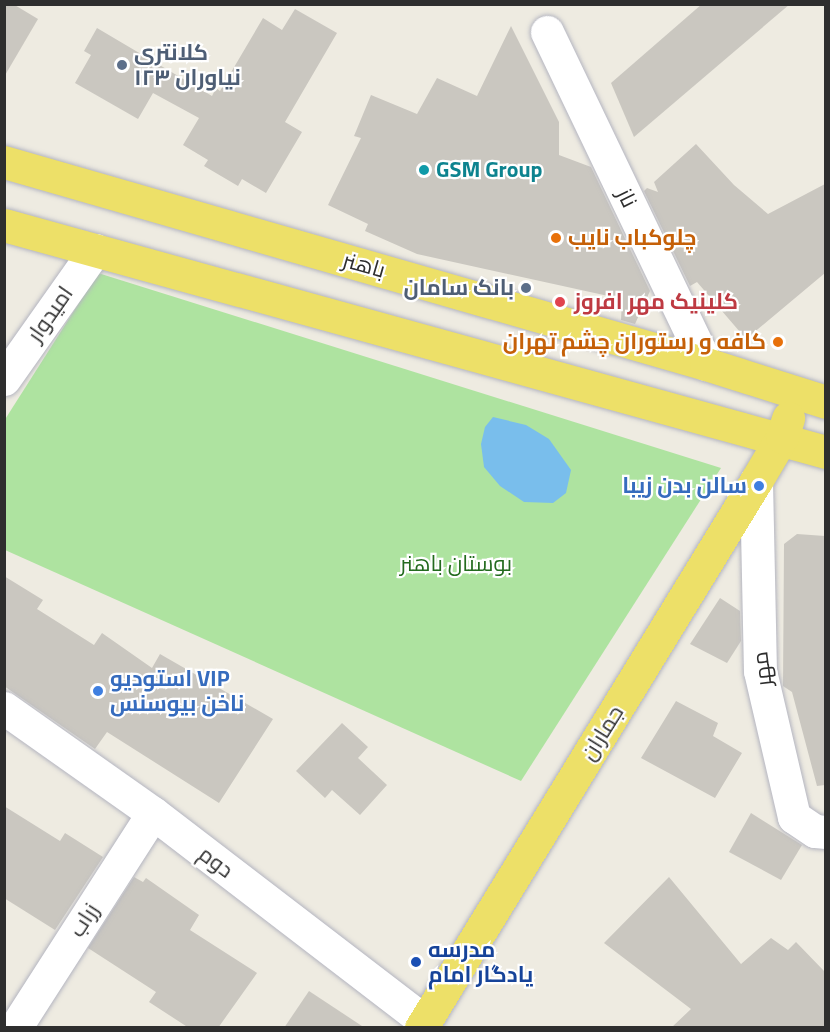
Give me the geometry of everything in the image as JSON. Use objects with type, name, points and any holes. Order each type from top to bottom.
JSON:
[{"type":"main road","name":"باهنر","points":[[4,162],[706,364],[811,398]]},
{"type":"main road","points":[[4,225],[782,437],[825,452]]},
{"type":"main road","name":"جماران","points":[[422,1024],[782,437],[811,398]]},
{"type":"street","name":"ناز","points":[[547,32],[706,364]]},
{"type":"street","name":"امیدوار","points":[[4,379],[95,250]]},
{"type":"street","name":"مهر","points":[[756,481],[760,671],[794,817],[815,831],[825,832]]},
{"type":"street","name":"دوم","points":[[4,708],[153,813],[422,1024]]},
{"type":"street","name":"زراب","points":[[15,1028],[153,813]]},
{"type":"green space","name":"بوستان باهنر","points":[[98,273],[721,468],[521,781],[5,550],[4,421]]},
{"type":"water","points":[[493,417],[526,425],[549,439],[571,470],[566,493],[553,503],[524,502],[500,486],[484,467],[481,444],[485,427]]},
{"type":"building","points":[[4,4],[13,4],[38,19],[4,77]]},
{"type":"building","points":[[702,4],[790,4],[634,137],[611,83]]},
{"type":"building","points":[[295,9],[337,33],[285,122],[302,132],[266,193],[242,179],[238,186],[204,166],[208,160],[183,145],[199,118],[153,93],[138,119],[75,83],[91,55],[84,51],[97,28],[212,96],[216,88],[220,91],[263,18],[282,30]]},
{"type":"building","points":[[511,26],[559,122],[559,155],[591,167],[650,291],[635,324],[621,320],[622,299],[417,254],[365,231],[368,224],[328,205],[361,138],[354,136],[371,95],[417,114],[437,78],[477,96]]},
{"type":"building","points":[[696,144],[734,185],[768,214],[825,184],[825,273],[746,339],[697,282],[690,286],[644,191],[647,188],[658,192],[654,182]]},
{"type":"building","points":[[797,534],[825,536],[825,785],[817,786],[792,692],[783,686],[784,544]]},
{"type":"building","points":[[4,576],[43,600],[37,609],[94,645],[102,633],[152,668],[160,654],[273,719],[219,803],[107,732],[95,749],[4,686]]},
{"type":"building","points":[[720,598],[740,611],[741,641],[727,663],[690,644]]},
{"type":"building","points":[[676,701],[718,723],[713,736],[742,753],[715,798],[641,758]]},
{"type":"building","points":[[342,723],[368,747],[358,758],[387,785],[360,815],[332,790],[325,798],[296,771]]},
{"type":"building","points":[[4,806],[60,841],[65,833],[103,857],[55,930],[4,898]]},
{"type":"building","points":[[751,813],[802,845],[781,880],[729,852]]},
{"type":"building","points":[[134,877],[143,882],[146,878],[199,915],[190,930],[257,973],[218,1028],[189,1028],[149,1002],[156,992],[88,948]]},
{"type":"building","points":[[669,877],[741,964],[771,938],[788,950],[796,942],[825,972],[825,1028],[671,1028],[691,1009],[604,943]]},
{"type":"building","points":[[309,991],[365,1028],[284,1028]]},
{"type":"place","name":"کلانتری ۱۲۳ نیاوران","points":[[122,65]]},
{"type":"place","name":"GSM Group","points":[[424,170]]},
{"type":"place","name":"چلوکباب نایب","points":[[556,238]]},
{"type":"place","name":"بانک سامان","points":[[526,288]]},
{"type":"place","name":"کلینیک مهر افروز","points":[[560,302]]},
{"type":"place","name":"کافه و رستوران چشم تهران","points":[[778,342]]},
{"type":"place","name":"سالن بدن زیبا","points":[[759,486]]},
{"type":"place","name":"استودیو VIP ناخن بیوسنس","points":[[98,691]]},
{"type":"place","name":"مدرسه یادگار امام","points":[[416,962]]}]
